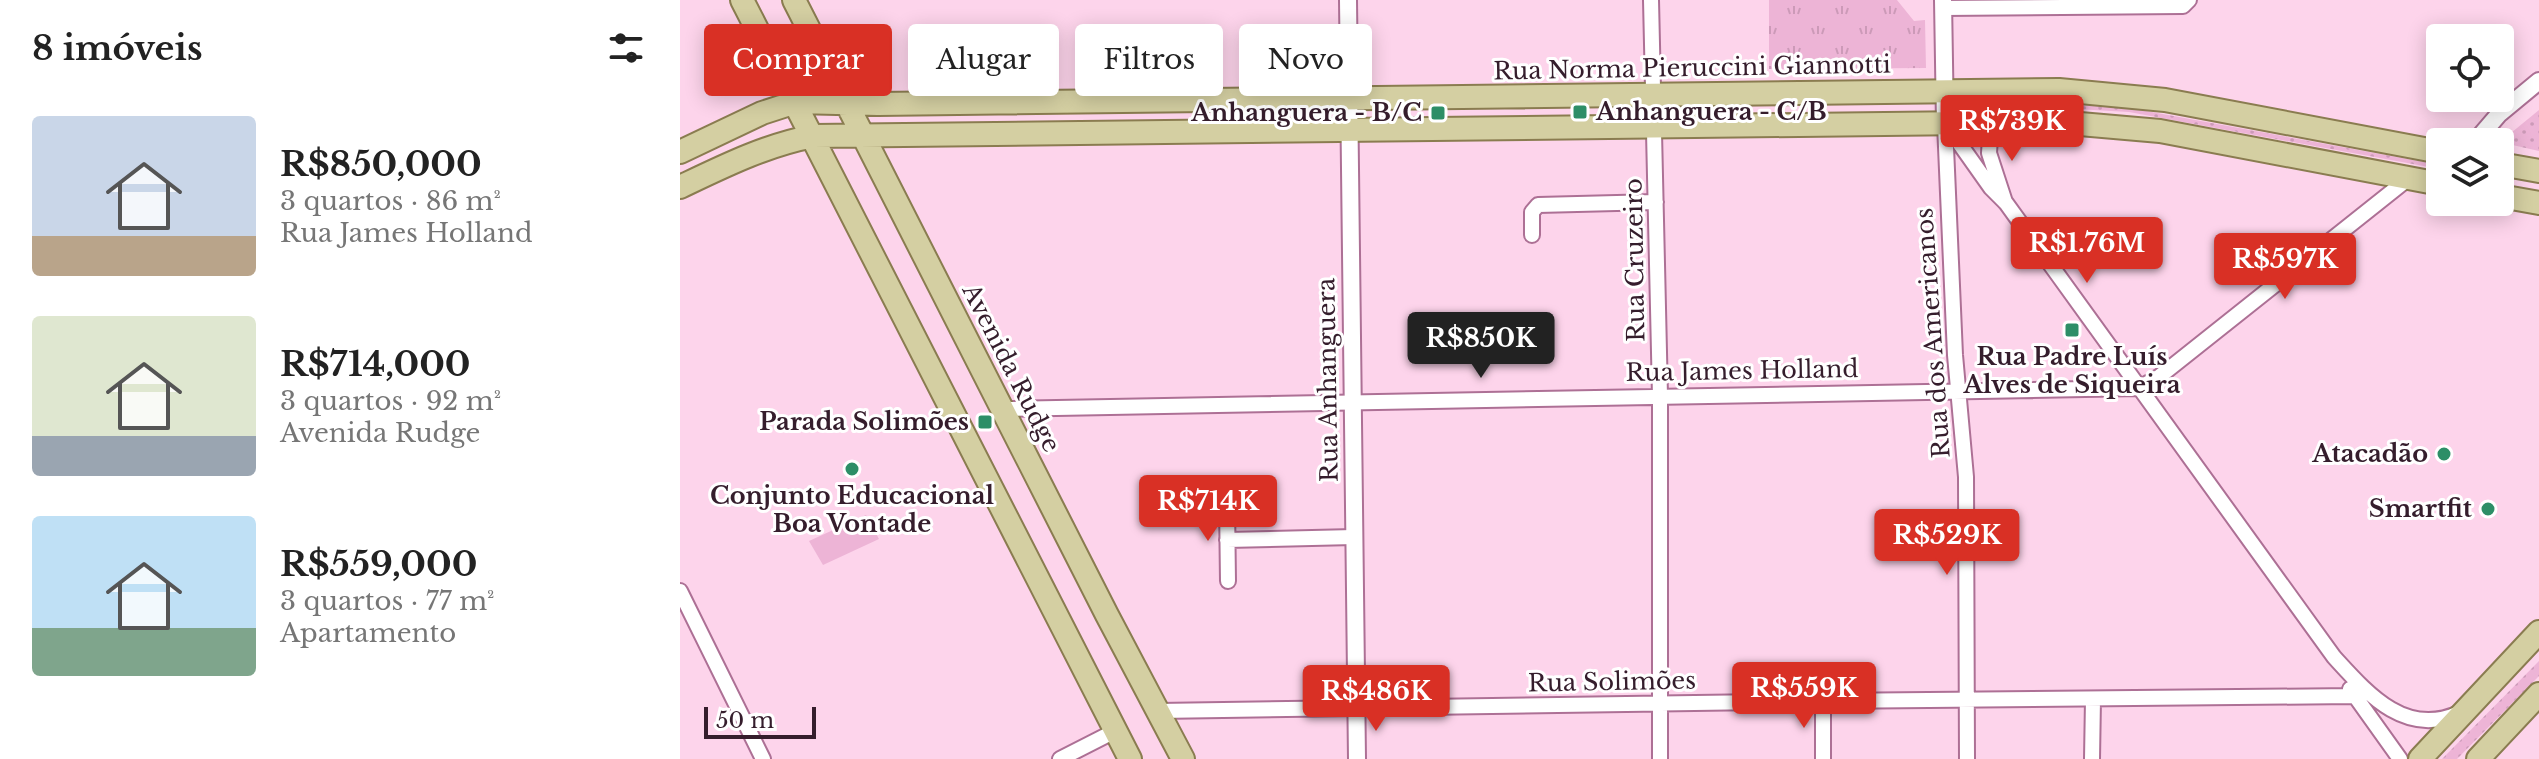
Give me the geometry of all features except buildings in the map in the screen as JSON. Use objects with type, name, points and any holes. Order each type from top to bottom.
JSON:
[{"type":"main road","points":[[742,0],[1130,759]]},
{"type":"main road","name":"Avenida Rudge","points":[[794,0],[1183,759]]},
{"type":"main road","name":"Rua Norma Pieruccini Giannotti","points":[[796,102],[846,104],[2059,90],[2119,94],[2245,114],[2426,149]]},
{"type":"main road","points":[[680,152],[762,113],[796,102]]},
{"type":"main road","points":[[680,187],[782,142],[814,136],[2023,122],[2128,126],[2426,181]]},
{"type":"main road","points":[[2514,167],[2539,171]]},
{"type":"main road","points":[[2514,199],[2539,203]]},
{"type":"main road","points":[[2420,759],[2539,632]]},
{"type":"main road","points":[[2478,759],[2539,694]]},
{"type":"street","name":"Rua Anhanguera","points":[[1348,0],[1357,759]]},
{"type":"street","name":"Rua Cruzeiro","points":[[1651,0],[1660,396],[1660,759]]},
{"type":"street","points":[[1943,4],[2183,6],[2189,0]]},
{"type":"street","name":"Rua dos Americanos","points":[[1943,4],[1945,123],[1958,392],[1966,477],[1967,759]]},
{"type":"street","points":[[2487,128],[2539,81]]},
{"type":"street","points":[[2006,203],[1991,161],[1988,142],[1999,131],[2023,122]]},
{"type":"street","points":[[1945,123],[2334,657],[2357,682],[2397,714],[2425,721],[2467,710]]},
{"type":"street","points":[[2139,388],[2160,376],[2409,178]]},
{"type":"street","points":[[1532,235],[1532,212],[1538,205],[1656,202]]},
{"type":"street","name":"Rua James Holland","points":[[1003,409],[2139,388]]},
{"type":"street","points":[[1227,504],[1228,581]]},
{"type":"street","points":[[1227,540],[1354,537]]},
{"type":"street","points":[[680,591],[763,759]]},
{"type":"street","points":[[2334,657],[2354,696],[2400,759]]},
{"type":"street","name":"Rua Solimões","points":[[1158,711],[2354,696]]},
{"type":"street","points":[[2092,759],[2093,699]]},
{"type":"street","points":[[1823,701],[1823,759]]},
{"type":"street","points":[[1060,759],[1115,731]]},
{"type":"green space","points":[[1769,0],[1897,0],[1914,21],[1925,20],[1926,68],[1769,69]]},
{"type":"green space","points":[[2058,104],[2130,108],[2426,162],[2426,166],[2129,112],[2058,108],[1970,109],[1970,105]]},
{"type":"green space","points":[[2539,110],[2539,151],[2514,145],[2514,130]]},
{"type":"green space","points":[[866,515],[879,539],[823,565],[809,541]]},
{"type":"green space","points":[[2539,661],[2539,676],[2457,759],[2442,759]]},
{"type":"place","name":"Anhanguera - C/B","points":[[1580,112]]},
{"type":"place","name":"Anhanguera - B/C","points":[[1438,113]]},
{"type":"place","name":"Rua Padre Luís Alves de Siqueira","points":[[2072,330]]},
{"type":"place","name":"Parada Solimões","points":[[985,422]]},
{"type":"place","name":"Atacadão","points":[[2444,454]]},
{"type":"place","name":"Conjunto Educacional Boa Vontade","points":[[852,469]]},
{"type":"place","name":"Smartfit","points":[[2488,509]]}]
